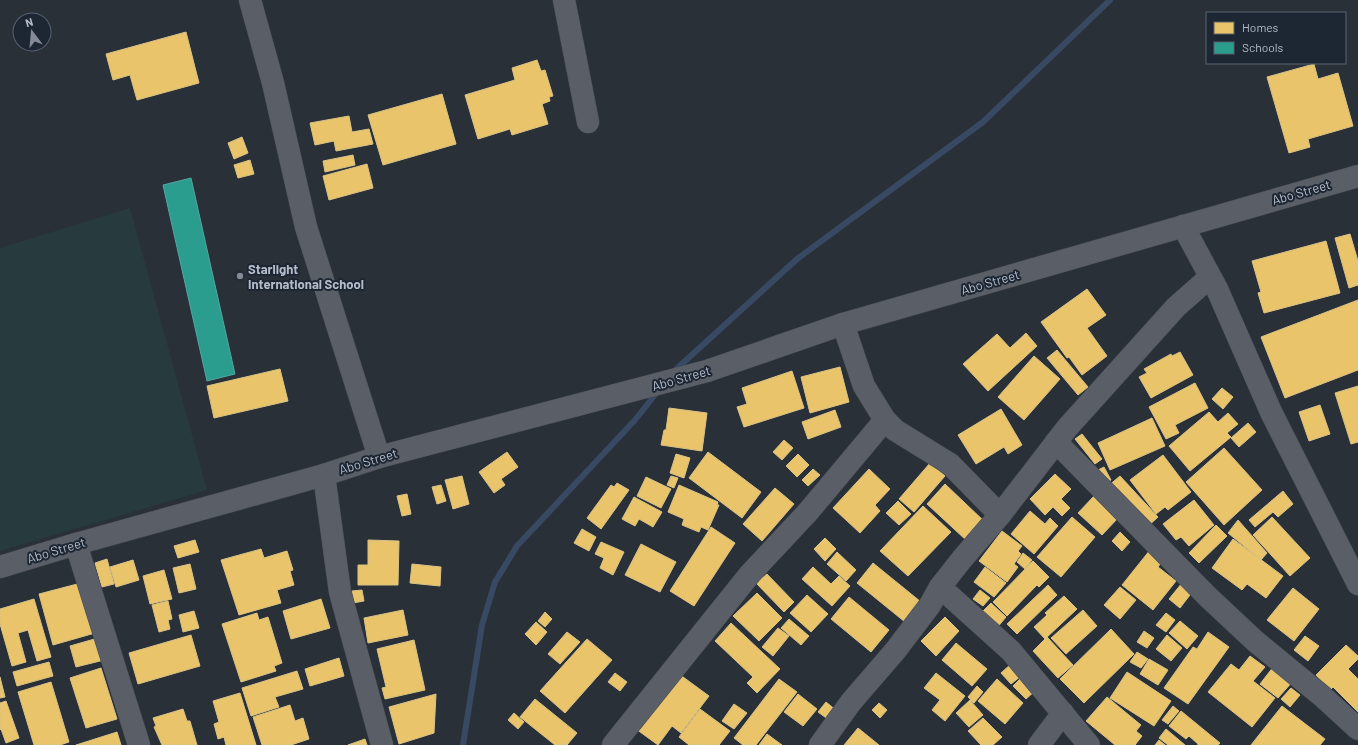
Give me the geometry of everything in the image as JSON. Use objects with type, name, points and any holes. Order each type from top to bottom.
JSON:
[{"type":"street","points":[[250,0],[274,83],[306,227],[379,457]]},
{"type":"street","points":[[564,0],[588,122]]},
{"type":"street","name":"Abo Street","points":[[0,567],[76,544],[324,475],[379,457],[707,371],[843,324],[1358,176]]},
{"type":"street","points":[[1183,226],[1210,277],[1271,412],[1358,584]]},
{"type":"street","points":[[820,745],[851,702],[895,651],[926,611],[940,587],[1000,515],[1056,442],[1176,307],[1210,277]]},
{"type":"street","points":[[843,324],[864,386],[884,420],[896,430],[950,464],[1000,515]]},
{"type":"street","points":[[614,745],[750,574],[808,512],[884,420]]},
{"type":"street","points":[[1056,442],[1208,596],[1255,641],[1322,696],[1358,729]]},
{"type":"street","points":[[324,475],[342,599],[382,745]]},
{"type":"street","points":[[76,544],[139,745]]},
{"type":"street","points":[[940,587],[1011,651],[1089,745]]},
{"type":"street","points":[[1039,745],[1063,713]]},
{"type":"green space","points":[[130,208],[207,490],[0,551],[0,248]]},
{"type":"building: Homes","points":[[186,32],[199,83],[137,100],[130,75],[113,80],[106,54]]},
{"type":"building: Homes","points":[[537,60],[541,71],[545,70],[553,96],[549,97],[550,101],[542,104],[548,124],[512,135],[510,129],[478,139],[465,95],[515,80],[512,68]]},
{"type":"building: Homes","points":[[1314,64],[1318,79],[1338,73],[1353,126],[1308,139],[1310,147],[1289,153],[1267,77]]},
{"type":"building: Homes","points":[[442,94],[456,144],[383,165],[368,115]]},
{"type":"building: Homes","points":[[349,116],[352,132],[369,129],[373,144],[336,151],[334,141],[315,145],[310,123]]},
{"type":"building: Homes","points":[[242,137],[248,153],[234,159],[228,143]]},
{"type":"building: Homes","points":[[353,155],[355,165],[325,172],[323,161]]},
{"type":"building: Homes","points":[[250,160],[254,174],[238,178],[234,165]]},
{"type":"building: Homes","points":[[367,164],[373,188],[329,200],[323,176]]},
{"type":"building: Homes","points":[[1350,234],[1358,261],[1358,285],[1349,288],[1335,238]]},
{"type":"building: Homes","points":[[1326,241],[1340,293],[1264,313],[1258,293],[1261,292],[1252,261]]},
{"type":"building: Homes","points":[[1087,289],[1106,315],[1087,328],[1107,356],[1082,375],[1069,357],[1067,358],[1041,322]]},
{"type":"building: Homes","points":[[1358,300],[1358,370],[1285,398],[1261,337]]},
{"type":"building: Homes","points":[[1026,333],[1037,346],[988,391],[963,364],[997,334],[1010,348]]},
{"type":"building: Homes","points":[[1057,350],[1088,387],[1078,395],[1047,358]]},
{"type":"building: Homes","points":[[1180,352],[1193,375],[1151,398],[1139,377],[1147,373],[1144,369],[1171,354],[1172,356]]},
{"type":"building: Homes","points":[[1034,356],[1060,379],[1024,420],[998,397]]},
{"type":"building: Homes","points":[[840,367],[849,402],[810,413],[801,377]]},
{"type":"building: Homes","points":[[280,369],[288,401],[214,418],[207,386]]},
{"type":"building: Homes","points":[[792,371],[804,408],[744,427],[737,407],[747,404],[742,388]]},
{"type":"building: Homes","points":[[1195,383],[1208,408],[1175,425],[1179,433],[1166,439],[1149,407]]},
{"type":"building: Homes","points":[[1358,386],[1358,442],[1351,444],[1335,393]]},
{"type":"building: Homes","points":[[1222,388],[1233,397],[1223,409],[1212,399]]},
{"type":"building: Homes","points":[[1320,405],[1330,434],[1309,441],[1299,412]]},
{"type":"building: Homes","points":[[669,408],[707,413],[702,451],[661,445],[664,430],[666,430]]},
{"type":"building: Homes","points":[[1001,409],[1022,445],[1008,454],[1004,447],[976,464],[958,435]]},
{"type":"building: Homes","points":[[835,410],[841,427],[808,439],[802,422]]},
{"type":"building: Homes","points":[[1209,412],[1218,422],[1228,413],[1238,424],[1227,433],[1231,437],[1190,471],[1169,446]]},
{"type":"building: Homes","points":[[1152,418],[1165,446],[1110,470],[1098,443]]},
{"type":"building: Homes","points":[[1248,423],[1256,432],[1239,447],[1231,438]]},
{"type":"building: Homes","points":[[1082,434],[1102,459],[1095,464],[1075,439]]},
{"type":"building: Homes","points":[[784,440],[793,448],[782,460],[773,452]]},
{"type":"building: Homes","points":[[1224,448],[1262,490],[1224,525],[1186,482]]},
{"type":"building: Homes","points":[[507,452],[518,467],[501,479],[505,485],[494,493],[479,472]]},
{"type":"building: Homes","points":[[708,452],[761,492],[742,518],[689,478]]},
{"type":"building: Homes","points":[[676,454],[690,458],[684,478],[670,473]]},
{"type":"building: Homes","points":[[798,454],[809,465],[797,477],[786,466]]},
{"type":"building: Homes","points":[[1163,455],[1191,492],[1168,510],[1165,507],[1156,514],[1130,480]]},
{"type":"building: Homes","points":[[930,463],[945,476],[914,512],[899,499]]},
{"type":"building: Homes","points":[[1104,467],[1111,480],[1103,484],[1096,471]]},
{"type":"building: Homes","points":[[813,469],[820,475],[808,486],[802,480]]},
{"type":"building: Homes","points":[[869,469],[890,489],[875,505],[880,511],[860,533],[833,508]]},
{"type":"building: Homes","points":[[1055,474],[1071,489],[1061,499],[1070,508],[1062,516],[1053,507],[1045,515],[1030,499]]},
{"type":"building: Homes","points":[[462,476],[469,504],[453,509],[445,480]]},
{"type":"building: Homes","points":[[671,476],[678,478],[674,488],[667,485]]},
{"type":"building: Homes","points":[[1120,476],[1158,517],[1145,529],[1107,487]]},
{"type":"building: Homes","points":[[646,477],[671,489],[661,508],[637,496]]},
{"type":"building: Homes","points":[[617,483],[629,490],[601,529],[587,518],[611,485],[614,487]]},
{"type":"building: Homes","points":[[945,484],[986,523],[966,540],[927,504]]},
{"type":"building: Homes","points":[[441,485],[446,501],[437,504],[432,487]]},
{"type":"building: Homes","points":[[679,485],[718,502],[717,505],[719,505],[708,530],[701,527],[699,532],[682,525],[684,519],[668,512]]},
{"type":"building: Homes","points":[[775,488],[794,504],[762,541],[743,524]]},
{"type":"building: Homes","points":[[1283,491],[1293,504],[1278,517],[1273,512],[1255,527],[1249,520]]},
{"type":"building: Homes","points":[[407,494],[411,514],[402,516],[397,496]]},
{"type":"building: Homes","points":[[1094,496],[1118,518],[1102,535],[1078,513]]},
{"type":"building: Homes","points":[[634,497],[662,512],[653,527],[639,519],[635,526],[622,519]]},
{"type":"building: Homes","points":[[1194,500],[1214,525],[1189,546],[1181,537],[1176,540],[1163,524]]},
{"type":"building: Homes","points":[[898,501],[911,514],[899,525],[886,513]]},
{"type":"building: Homes","points":[[923,506],[951,532],[908,576],[880,551]]},
{"type":"building: Homes","points":[[1030,511],[1045,524],[1050,518],[1058,526],[1034,554],[1011,534]]},
{"type":"building: Homes","points":[[1072,517],[1095,537],[1061,577],[1037,557]]},
{"type":"building: Homes","points":[[1272,517],[1310,558],[1290,576],[1253,535]]},
{"type":"building: Homes","points":[[1238,520],[1267,553],[1261,560],[1228,533]]},
{"type":"building: Homes","points":[[1216,525],[1227,536],[1199,563],[1189,553]]},
{"type":"building: Homes","points":[[711,527],[735,543],[694,606],[670,591]]},
{"type":"building: Homes","points":[[582,529],[596,537],[589,551],[574,543]]},
{"type":"building: Homes","points":[[1002,531],[1022,546],[1018,551],[1021,554],[1014,564],[1018,567],[1007,582],[979,561]]},
{"type":"building: Homes","points":[[1120,532],[1130,542],[1122,551],[1112,541]]},
{"type":"building: Homes","points":[[825,538],[836,549],[825,561],[814,549]]},
{"type":"building: Homes","points":[[1233,539],[1283,576],[1266,598],[1247,584],[1242,590],[1212,568]]},
{"type":"building: Homes","points":[[195,540],[199,552],[178,558],[174,546]]},
{"type":"building: Homes","points":[[368,540],[399,541],[398,585],[358,585],[358,565],[368,565]]},
{"type":"building: Homes","points":[[601,542],[624,552],[613,575],[600,568],[604,558],[595,554]]},
{"type":"building: Homes","points":[[641,544],[676,562],[660,592],[625,575]]},
{"type":"building: Homes","points":[[261,549],[264,558],[287,551],[293,570],[290,571],[294,585],[277,590],[281,603],[239,615],[221,560]]},
{"type":"building: Homes","points":[[1150,550],[1163,560],[1158,567],[1176,581],[1153,610],[1122,585]]},
{"type":"building: Homes","points":[[837,552],[856,570],[846,581],[827,564]]},
{"type":"building: Homes","points":[[1023,553],[1032,560],[1025,569],[1017,562]]},
{"type":"building: Homes","points":[[107,559],[114,584],[102,587],[95,563]]},
{"type":"building: Homes","points":[[133,560],[139,580],[116,587],[110,567]]},
{"type":"building: Homes","points":[[1033,561],[1049,577],[1039,587],[1037,585],[1007,616],[993,602]]},
{"type":"building: Homes","points":[[873,563],[921,602],[905,622],[857,583]]},
{"type":"building: Homes","points":[[190,564],[196,589],[179,593],[173,568]]},
{"type":"building: Homes","points":[[412,564],[441,567],[440,586],[410,583]]},
{"type":"building: Homes","points":[[813,567],[831,584],[839,576],[850,586],[832,606],[802,579]]},
{"type":"building: Homes","points":[[985,567],[1006,583],[994,597],[974,582]]},
{"type":"building: Homes","points":[[164,570],[172,599],[150,604],[143,576]]},
{"type":"building: Homes","points":[[767,574],[794,602],[784,612],[756,583]]},
{"type":"building: Homes","points":[[81,583],[95,633],[53,645],[39,594]]},
{"type":"building: Homes","points":[[1182,583],[1193,591],[1180,608],[1169,599]]},
{"type":"building: Homes","points":[[1048,585],[1057,595],[1017,634],[1007,624]]},
{"type":"building: Homes","points":[[1120,587],[1136,600],[1120,619],[1104,605]]},
{"type":"building: Homes","points":[[1293,588],[1319,609],[1294,641],[1267,620]]},
{"type":"building: Homes","points":[[362,590],[364,601],[353,603],[352,591]]},
{"type":"building: Homes","points":[[980,590],[990,598],[983,606],[973,599]]},
{"type":"building: Homes","points":[[757,593],[782,618],[759,641],[733,616]]},
{"type":"building: Homes","points":[[807,595],[828,614],[811,632],[790,613]]},
{"type":"building: Homes","points":[[1064,596],[1077,609],[1045,639],[1034,627],[1047,615],[1045,613]]},
{"type":"building: Homes","points":[[849,597],[889,630],[871,652],[831,619]]},
{"type":"building: Homes","points":[[34,599],[51,657],[37,661],[28,630],[18,633],[26,662],[12,666],[0,624],[0,609]]},
{"type":"building: Homes","points":[[321,599],[330,628],[291,639],[283,611]]},
{"type":"building: Homes","points":[[168,601],[172,619],[168,620],[170,629],[159,632],[152,605]]},
{"type":"building: Homes","points":[[991,603],[1006,617],[996,629],[980,614]]},
{"type":"building: Homes","points":[[403,610],[408,635],[368,643],[364,618]]},
{"type":"building: Homes","points":[[1083,610],[1097,626],[1066,654],[1051,638]]},
{"type":"building: Homes","points":[[194,611],[199,628],[183,632],[179,615]]},
{"type":"building: Homes","points":[[545,612],[552,619],[545,627],[538,621]]},
{"type":"building: Homes","points":[[257,613],[259,620],[268,617],[282,663],[274,666],[276,671],[241,682],[222,624]]},
{"type":"building: Homes","points":[[1166,613],[1175,620],[1166,632],[1156,625]]},
{"type":"building: Homes","points":[[945,617],[959,631],[936,656],[921,641]]},
{"type":"building: Homes","points":[[789,619],[809,636],[801,645],[781,628]]},
{"type":"building: Homes","points":[[1180,621],[1198,636],[1187,649],[1169,633]]},
{"type":"building: Homes","points":[[536,622],[547,632],[536,645],[525,634]]},
{"type":"building: Homes","points":[[731,623],[780,669],[757,693],[747,683],[753,677],[715,641]]},
{"type":"building: Homes","points":[[778,628],[789,636],[773,656],[762,647]]},
{"type":"building: Homes","points":[[1111,629],[1134,654],[1084,703],[1060,679]]},
{"type":"building: Homes","points":[[1144,631],[1154,638],[1147,648],[1137,642]]},
{"type":"building: Homes","points":[[567,632],[580,642],[560,664],[548,654]]},
{"type":"building: Homes","points":[[1208,632],[1229,647],[1188,704],[1164,688],[1193,647],[1197,649]]},
{"type":"building: Homes","points":[[191,635],[200,666],[138,684],[129,653]]},
{"type":"building: Homes","points":[[1167,635],[1182,648],[1171,661],[1156,649]]},
{"type":"building: Homes","points":[[1305,636],[1319,646],[1308,661],[1294,650]]},
{"type":"building: Homes","points":[[1047,637],[1073,665],[1058,678],[1033,651]]},
{"type":"building: Homes","points":[[98,638],[104,660],[76,667],[70,646]]},
{"type":"building: Homes","points":[[587,639],[612,660],[565,713],[540,691]]},
{"type":"building: Homes","points":[[414,640],[425,690],[385,699],[382,688],[386,687],[377,649]]},
{"type":"building: Homes","points":[[956,643],[987,669],[972,686],[942,660]]},
{"type":"building: Homes","points":[[1346,645],[1358,656],[1358,659],[1348,669],[1358,679],[1358,712],[1333,687],[1330,690],[1316,675]]},
{"type":"building: Homes","points":[[1137,652],[1148,659],[1141,668],[1130,662]]},
{"type":"building: Homes","points":[[1250,656],[1265,667],[1253,681],[1275,698],[1252,727],[1208,692],[1231,664],[1239,670]]},
{"type":"building: Homes","points":[[339,658],[344,676],[310,686],[305,669]]},
{"type":"building: Homes","points":[[1149,659],[1168,670],[1158,685],[1140,674]]},
{"type":"building: Homes","points":[[49,662],[53,676],[17,686],[13,672]]},
{"type":"building: Homes","points":[[1011,664],[1021,676],[1011,684],[1001,673]]},
{"type":"building: Homes","points":[[1274,666],[1293,681],[1278,698],[1260,684]]},
{"type":"building: Homes","points":[[101,668],[117,719],[86,728],[70,678]]},
{"type":"building: Homes","points":[[297,671],[303,689],[275,697],[279,707],[251,716],[242,688]]},
{"type":"building: Homes","points":[[1127,672],[1171,701],[1154,726],[1110,698]]},
{"type":"building: Homes","points":[[615,673],[627,682],[620,691],[608,682]]},
{"type":"building: Homes","points":[[936,673],[965,696],[945,721],[932,710],[940,700],[924,688]]},
{"type":"building: Homes","points":[[679,674],[709,696],[681,733],[672,726],[658,745],[636,729]]},
{"type":"building: Homes","points":[[1023,676],[1036,690],[1026,699],[1013,686]]},
{"type":"building: Homes","points":[[0,677],[5,697],[0,698]]},
{"type":"building: Homes","points":[[779,679],[797,692],[756,745],[743,745],[734,738]]},
{"type":"building: Homes","points":[[997,679],[1023,703],[1005,724],[978,701]]},
{"type":"building: Homes","points":[[51,682],[69,742],[60,745],[34,745],[18,692]]},
{"type":"building: Homes","points":[[977,686],[983,692],[974,703],[968,697]]},
{"type":"building: Homes","points":[[1291,688],[1300,695],[1290,707],[1281,699]]},
{"type":"building: Homes","points":[[240,693],[256,745],[226,745],[224,737],[218,739],[214,724],[219,722],[213,701]]},
{"type":"building: Homes","points":[[436,694],[434,733],[399,744],[389,707]]},
{"type":"building: Homes","points":[[798,694],[817,709],[803,726],[784,712]]},
{"type":"building: Homes","points":[[1107,697],[1141,725],[1136,731],[1142,736],[1135,745],[1115,745],[1086,721]]},
{"type":"building: Homes","points":[[535,699],[577,733],[567,745],[555,745],[520,717]]},
{"type":"building: Homes","points":[[970,700],[983,715],[969,727],[956,713]]},
{"type":"building: Homes","points":[[6,701],[19,738],[6,743],[1,729],[0,730],[0,703]]},
{"type":"building: Homes","points":[[826,702],[837,711],[829,720],[818,712]]},
{"type":"building: Homes","points":[[879,703],[887,710],[880,718],[872,710]]},
{"type":"building: Homes","points":[[734,704],[747,713],[734,729],[722,721]]},
{"type":"building: Homes","points":[[290,705],[295,721],[303,718],[309,739],[291,745],[262,745],[253,717]]},
{"type":"building: Homes","points":[[1173,706],[1179,711],[1168,724],[1162,720]]},
{"type":"building: Homes","points":[[1282,706],[1325,739],[1320,745],[1251,745]]},
{"type":"building: Homes","points":[[183,709],[187,721],[190,721],[197,745],[162,745],[154,727],[156,726],[153,718]]},
{"type":"building: Homes","points":[[700,709],[730,731],[719,745],[689,745],[679,737]]},
{"type":"building: Homes","points":[[1181,711],[1220,743],[1218,745],[1198,745],[1189,736],[1186,739],[1169,726]]},
{"type":"building: Homes","points":[[514,713],[524,722],[518,729],[508,720]]},
{"type":"building: Homes","points":[[983,718],[1002,737],[993,745],[981,745],[968,731]]},
{"type":"building: Homes","points":[[858,728],[879,745],[844,745]]},
{"type":"building: Homes","points":[[1166,729],[1185,745],[1168,745],[1159,738]]},
{"type":"building: Homes","points":[[117,732],[121,745],[76,745]]},
{"type":"building: Homes","points":[[767,734],[782,745],[759,745]]},
{"type":"building: Homes","points":[[365,739],[367,745],[348,745]]},
{"type":"building: Homes","points":[[1159,740],[1165,745],[1155,745]]},
{"type":"building: Schools","points":[[191,178],[235,374],[207,381],[163,185]]},
{"type":"waterway","points":[[672,373],[797,259],[983,122],[1110,0]]},
{"type":"waterway","points":[[463,745],[482,625],[495,582],[517,546],[635,420],[658,391]]},
{"type":"place","name":"Starlight International School","points":[[240,276]]}]
